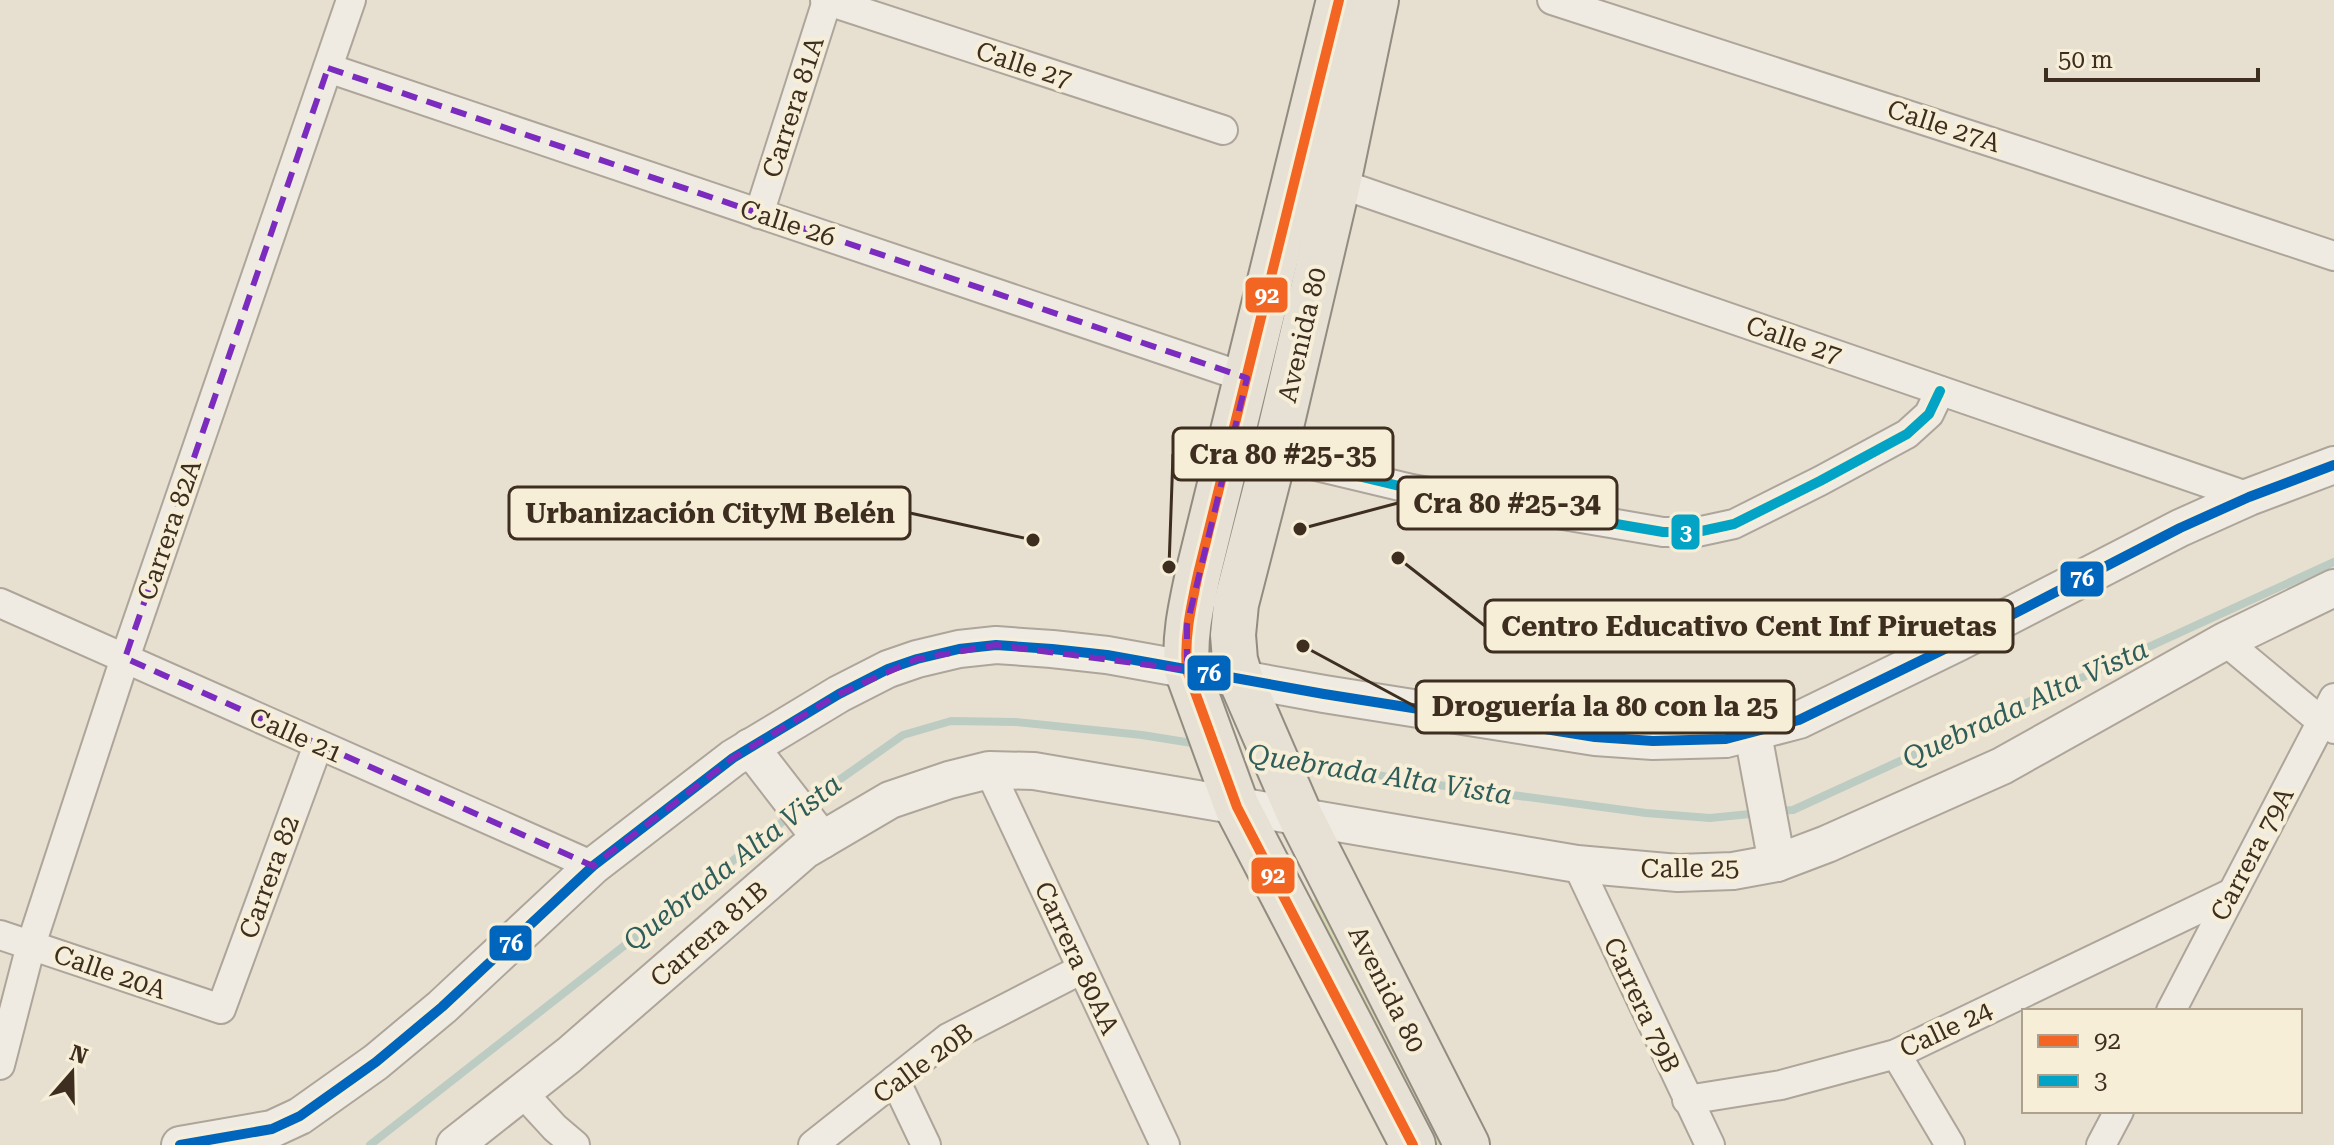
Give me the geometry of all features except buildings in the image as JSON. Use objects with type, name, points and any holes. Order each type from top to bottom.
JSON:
[{"type":"main road","name":"Avenida 80","points":[[1339,0],[1187,625],[1185,649],[1192,687],[1232,795],[1413,1145]]},
{"type":"main road","name":"Avenida 80","points":[[1376,0],[1338,183],[1236,604],[1233,635],[1235,660],[1241,680],[1296,806],[1467,1145]]},
{"type":"street","name":"Carrera 82A","points":[[0,1065],[31,945],[125,658],[351,0]]},
{"type":"street","name":"Calle 27","points":[[826,0],[1223,130]]},
{"type":"street","name":"Carrera 81A","points":[[759,214],[826,0]]},
{"type":"street","name":"Calle 27A","points":[[1552,0],[2334,256]]},
{"type":"street","name":"Calle 26","points":[[328,68],[1247,378]]},
{"type":"street","name":"Calle 27","points":[[1338,183],[2249,497]]},
{"type":"street","points":[[1274,456],[1427,492],[1663,532],[1697,532],[1734,524],[1907,434],[1929,414],[1940,391]]},
{"type":"street","points":[[180,1145],[272,1129],[326,1099],[442,1007],[593,866],[839,694],[888,669],[959,649],[996,645],[1107,655],[1192,687],[1241,680],[1595,737],[1691,741],[1726,739],[1799,720],[2180,528],[2249,497],[2334,465]]},
{"type":"street","name":"Calle 25","points":[[989,770],[1034,771],[1232,795],[1577,864],[1678,873],[1733,871],[1777,863],[1827,844],[2002,766],[2225,641],[2334,588]]},
{"type":"street","name":"Calle 21","points":[[0,603],[593,866]]},
{"type":"street","points":[[2225,641],[2330,716]]},
{"type":"street","name":"Carrera 79A","points":[[2172,1009],[2330,716]]},
{"type":"street","points":[[1753,734],[1777,863]]},
{"type":"street","name":"Carrera 82","points":[[221,1009],[318,745]]},
{"type":"street","points":[[746,758],[810,840]]},
{"type":"street","name":"Carrera 81B","points":[[455,1145],[569,1055],[810,840],[890,800],[989,770]]},
{"type":"street","name":"Carrera 80AA","points":[[989,770],[1165,1145]]},
{"type":"street","name":"Carrera 79B","points":[[1577,864],[1710,1145]]},
{"type":"street","name":"Calle 24","points":[[1687,1100],[1781,1085],[1896,1054],[2232,893]]},
{"type":"street","name":"Calle 20A","points":[[0,935],[221,1009]]},
{"type":"street","name":"Calle 20B","points":[[813,1145],[948,1038],[1082,969]]},
{"type":"street","points":[[1896,1054],[1950,1145]]},
{"type":"street","points":[[895,1080],[926,1145]]},
{"type":"street","points":[[521,1091],[575,1145]]},
{"type":"street","points":[[2101,1145],[2118,1113]]},
{"type":"highlighted area","points":[[328,68],[1247,378],[1187,625],[1187,670],[996,645],[917,659],[839,694],[733,758],[593,866],[125,658]]},
{"type":"green space","points":[[1324,895],[1451,1145],[1427,1145],[1305,905]]},
{"type":"waterway","name":"Quebrada Alta Vista","points":[[1778,811],[1793,810],[2334,562]]},
{"type":"waterway","name":"Quebrada Alta Vista","points":[[805,804],[903,735],[951,721],[1015,722],[1198,744]]},
{"type":"waterway","name":"Quebrada Alta Vista","points":[[1290,760],[1423,783],[1646,813],[1710,818],[1760,813]]},
{"type":"waterway","name":"Quebrada Alta Vista","points":[[370,1145],[791,815]]},
{"type":"transit line","name":"92","points":[[1339,0],[1198,574],[1187,634],[1186,658],[1187,670],[1237,807],[1413,1145]]},
{"type":"transit line","name":"3","points":[[1274,456],[1412,489],[1663,532],[1697,532],[1734,524],[1907,434],[1929,414],[1940,391]]},
{"type":"transit line","name":"76","points":[[180,1145],[272,1129],[300,1116],[376,1062],[442,1007],[593,866],[733,758],[839,694],[888,669],[917,659],[959,649],[996,645],[1052,649],[1107,655],[1324,694],[1595,737],[1653,741],[1726,739],[1799,720],[2180,528],[2249,497],[2334,465]]},
{"type":"place","name":"Cra 80 #25-34","points":[[1300,529]]},
{"type":"place","name":"Urbanización CityM Belén","points":[[1033,540]]},
{"type":"place","name":"Centro Educativo Cent Inf Piruetas","points":[[1398,558]]},
{"type":"place","name":"Cra 80 #25-35","points":[[1169,567]]},
{"type":"place","name":"Droguería la 80 con la 25","points":[[1303,646]]}]
